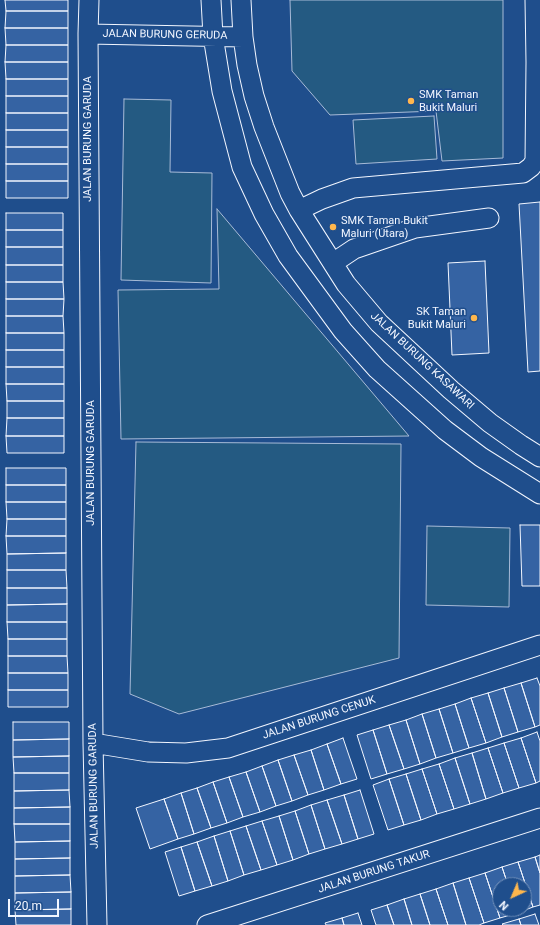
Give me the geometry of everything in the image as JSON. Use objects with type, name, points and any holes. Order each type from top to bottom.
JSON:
[{"type":"street","name":"JALAN BURUNG GARUDA","points":[[88,0],[92,743],[97,925]]},
{"type":"street","points":[[211,0],[213,36],[222,91],[242,167],[264,214],[288,256],[343,330],[377,369],[445,430],[481,457],[540,494]]},
{"type":"street","name":"JALAN BURUNG KASAWARI","points":[[241,0],[243,37],[247,65],[254,96],[264,127],[290,193],[299,210],[346,284],[379,323],[451,390],[490,423],[520,445],[540,457]]},
{"type":"street","points":[[299,210],[322,199],[353,188],[523,173],[531,168],[535,161],[538,59],[535,0]]},
{"type":"street","name":"JALAN BURUNG GERUDA","points":[[88,34],[243,37]]},
{"type":"street","points":[[333,263],[354,249],[415,228],[489,218]]},
{"type":"street","name":"JALAN BURUNG CENUK","points":[[92,743],[148,752],[186,753],[228,748],[540,645]]},
{"type":"street","name":"JALAN BURUNG TAKUR","points":[[207,925],[540,818]]},
{"type":"shaded area","points":[[290,0],[503,0],[503,158],[442,161],[436,111],[330,115],[292,71]]},
{"type":"shaded area","points":[[124,99],[171,100],[170,172],[212,173],[211,283],[121,280]]},
{"type":"shaded area","points":[[434,116],[437,159],[356,164],[353,120]]},
{"type":"shaded area","points":[[217,209],[409,436],[121,439],[118,290],[219,289]]},
{"type":"shaded area","points":[[136,442],[401,444],[399,658],[179,714],[130,694]]},
{"type":"shaded area","points":[[427,526],[510,528],[509,607],[426,605]]},
{"type":"building","points":[[5,0],[68,0],[68,11],[6,11]]},
{"type":"building","points":[[6,11],[68,11],[68,28],[5,28]]},
{"type":"building","points":[[5,28],[68,28],[68,45],[6,45]]},
{"type":"building","points":[[6,45],[68,45],[68,62],[5,62]]},
{"type":"building","points":[[5,62],[68,62],[68,79],[6,79]]},
{"type":"building","points":[[6,79],[68,79],[68,96],[6,96]]},
{"type":"building","points":[[6,96],[68,96],[68,113],[6,113]]},
{"type":"building","points":[[6,113],[68,113],[68,130],[6,130]]},
{"type":"building","points":[[6,130],[68,130],[68,147],[6,147]]},
{"type":"building","points":[[6,147],[68,147],[68,164],[6,164]]},
{"type":"building","points":[[6,164],[68,164],[68,181],[6,181]]},
{"type":"building","points":[[6,181],[68,181],[68,198],[6,198]]},
{"type":"building","points":[[540,202],[540,371],[528,372],[519,204]]},
{"type":"building","points":[[6,213],[63,213],[63,230],[6,230]]},
{"type":"building","points":[[6,230],[63,230],[63,247],[6,247]]},
{"type":"building","points":[[6,247],[63,247],[63,265],[6,265]]},
{"type":"building","points":[[485,261],[489,353],[452,355],[448,263]]},
{"type":"building","points":[[6,265],[63,265],[63,282],[6,282]]},
{"type":"building","points":[[6,282],[63,282],[64,299],[6,299]]},
{"type":"building","points":[[6,299],[64,299],[63,316],[6,316]]},
{"type":"building","points":[[6,316],[63,316],[64,333],[6,333]]},
{"type":"building","points":[[6,333],[64,333],[64,350],[6,350]]},
{"type":"building","points":[[6,350],[64,350],[64,367],[6,367]]},
{"type":"building","points":[[6,367],[64,367],[64,384],[6,384]]},
{"type":"building","points":[[6,384],[64,384],[64,401],[7,401]]},
{"type":"building","points":[[7,401],[64,401],[64,418],[7,418]]},
{"type":"building","points":[[7,418],[64,418],[64,436],[6,436]]},
{"type":"building","points":[[6,436],[64,436],[64,453],[7,453]]},
{"type":"building","points":[[6,468],[66,468],[66,485],[6,485]]},
{"type":"building","points":[[6,485],[66,485],[66,502],[6,502]]},
{"type":"building","points":[[6,502],[66,502],[66,519],[7,519]]},
{"type":"building","points":[[7,519],[66,519],[66,536],[6,536]]},
{"type":"building","points":[[520,525],[540,525],[540,586],[522,586]]},
{"type":"building","points":[[6,536],[66,536],[66,553],[7,554]]},
{"type":"building","points":[[66,553],[66,570],[7,570],[7,554]]},
{"type":"building","points":[[7,570],[66,570],[67,588],[7,588]]},
{"type":"building","points":[[7,588],[67,588],[67,604],[7,605]]},
{"type":"building","points":[[67,604],[67,622],[7,622],[7,605]]},
{"type":"building","points":[[7,622],[67,622],[67,639],[8,639]]},
{"type":"building","points":[[8,639],[67,639],[67,656],[8,656]]},
{"type":"building","points":[[8,656],[67,656],[68,673],[8,673]]},
{"type":"building","points":[[8,673],[68,673],[68,690],[8,690]]},
{"type":"building","points":[[537,678],[540,686],[540,725],[535,727],[521,683]]},
{"type":"building","points":[[521,683],[535,727],[518,732],[504,688]]},
{"type":"building","points":[[504,688],[518,732],[502,737],[488,693]]},
{"type":"building","points":[[8,690],[68,690],[68,707],[8,707]]},
{"type":"building","points":[[488,693],[502,737],[486,743],[471,698]]},
{"type":"building","points":[[471,698],[486,743],[469,748],[455,704]]},
{"type":"building","points":[[455,704],[469,748],[453,753],[439,709]]},
{"type":"building","points":[[439,709],[453,753],[436,758],[422,714]]},
{"type":"building","points":[[422,714],[436,758],[420,764],[406,720]]},
{"type":"building","points":[[406,720],[420,764],[404,769],[389,725]]},
{"type":"building","points":[[13,722],[69,722],[69,739],[13,740]]},
{"type":"building","points":[[389,725],[404,769],[387,774],[373,730]]},
{"type":"building","points":[[373,730],[387,774],[371,779],[357,735]]},
{"type":"building","points":[[537,732],[540,741],[540,781],[536,783],[521,738]]},
{"type":"building","points":[[343,738],[357,779],[341,784],[327,744]]},
{"type":"building","points":[[521,738],[536,783],[519,788],[504,743]]},
{"type":"building","points":[[69,739],[69,756],[13,757],[13,740]]},
{"type":"building","points":[[504,743],[519,788],[503,793],[488,748]]},
{"type":"building","points":[[327,744],[341,784],[324,790],[311,750]]},
{"type":"building","points":[[488,748],[503,793],[486,799],[472,753]]},
{"type":"building","points":[[311,750],[324,790],[308,795],[294,755]]},
{"type":"building","points":[[472,753],[486,799],[470,804],[455,758]]},
{"type":"building","points":[[294,755],[308,795],[292,801],[278,760]]},
{"type":"building","points":[[69,756],[69,773],[14,773],[13,757]]},
{"type":"building","points":[[455,758],[470,804],[454,809],[439,764]]},
{"type":"building","points":[[278,760],[292,801],[276,806],[262,766]]},
{"type":"building","points":[[439,764],[454,809],[437,814],[422,769]]},
{"type":"building","points":[[262,766],[276,806],[260,812],[246,772]]},
{"type":"building","points":[[422,769],[437,814],[421,820],[406,774]]},
{"type":"building","points":[[246,772],[260,812],[243,817],[229,777]]},
{"type":"building","points":[[14,773],[69,773],[69,790],[14,791]]},
{"type":"building","points":[[406,774],[421,820],[404,825],[389,779]]},
{"type":"building","points":[[229,777],[243,817],[227,823],[213,782]]},
{"type":"building","points":[[389,779],[404,825],[388,830],[373,785]]},
{"type":"building","points":[[213,782],[227,823],[211,828],[197,788]]},
{"type":"building","points":[[197,788],[211,828],[194,834],[181,793]]},
{"type":"building","points":[[69,790],[70,807],[14,808],[14,791]]},
{"type":"building","points":[[360,790],[374,834],[358,839],[344,795]]},
{"type":"building","points":[[181,793],[194,834],[178,839],[164,799]]},
{"type":"building","points":[[344,795],[358,839],[342,844],[327,800]]},
{"type":"building","points":[[164,799],[178,839],[150,849],[136,808]]},
{"type":"building","points":[[327,800],[342,844],[325,849],[311,805]]},
{"type":"building","points":[[311,805],[325,849],[309,854],[295,811]]},
{"type":"building","points":[[70,807],[70,824],[14,824],[14,808]]},
{"type":"building","points":[[295,811],[309,854],[293,860],[279,816]]},
{"type":"building","points":[[279,816],[293,860],[277,865],[262,821]]},
{"type":"building","points":[[262,821],[277,865],[261,870],[246,826]]},
{"type":"building","points":[[14,824],[70,824],[70,841],[15,842]]},
{"type":"building","points":[[246,826],[261,870],[244,875],[230,831]]},
{"type":"building","points":[[230,831],[244,875],[228,881],[214,836]]},
{"type":"building","points":[[214,836],[228,881],[212,886],[197,842]]},
{"type":"building","points":[[70,841],[70,858],[15,859],[15,842]]},
{"type":"building","points":[[197,842],[212,886],[195,891],[181,847]]},
{"type":"building","points":[[181,847],[195,891],[179,896],[165,852]]},
{"type":"building","points":[[540,855],[540,873],[535,857]]},
{"type":"building","points":[[535,857],[540,873],[540,905],[533,907],[532,877],[523,877],[518,862]]},
{"type":"building","points":[[70,858],[70,875],[15,876],[15,859]]},
{"type":"building","points":[[518,862],[523,877],[505,877],[502,867]]},
{"type":"building","points":[[502,867],[505,877],[492,877],[492,894],[485,873]]},
{"type":"building","points":[[485,873],[492,894],[492,917],[500,918],[484,923],[469,878]]},
{"type":"building","points":[[70,875],[71,892],[15,893],[15,876]]},
{"type":"building","points":[[469,878],[484,923],[479,925],[466,925],[453,883]]},
{"type":"building","points":[[453,883],[466,925],[448,925],[436,889]]},
{"type":"building","points":[[436,889],[448,925],[430,925],[420,894]]},
{"type":"building","points":[[71,892],[71,909],[15,910],[15,893]]},
{"type":"building","points":[[420,894],[430,925],[412,925],[404,899]]},
{"type":"building","points":[[404,899],[412,925],[394,925],[387,905]]},
{"type":"building","points":[[387,905],[394,925],[376,925],[371,910]]},
{"type":"building","points":[[71,909],[71,925],[16,925],[15,910]]},
{"type":"building","points":[[358,913],[362,925],[344,925],[342,918]]},
{"type":"building","points":[[535,914],[539,925],[521,925],[519,919],[532,917],[532,915]]},
{"type":"building","points":[[342,918],[344,925],[326,925],[325,923]]},
{"type":"building","points":[[519,919],[521,925],[502,924]]},
{"type":"place","name":"SMK Taman Bukit Maluri","points":[[411,101]]},
{"type":"place","name":"SMK Taman Bukit Maluri (Utara)","points":[[333,227]]},
{"type":"place","name":"SK Taman Bukit Maluri","points":[[474,318]]}]
